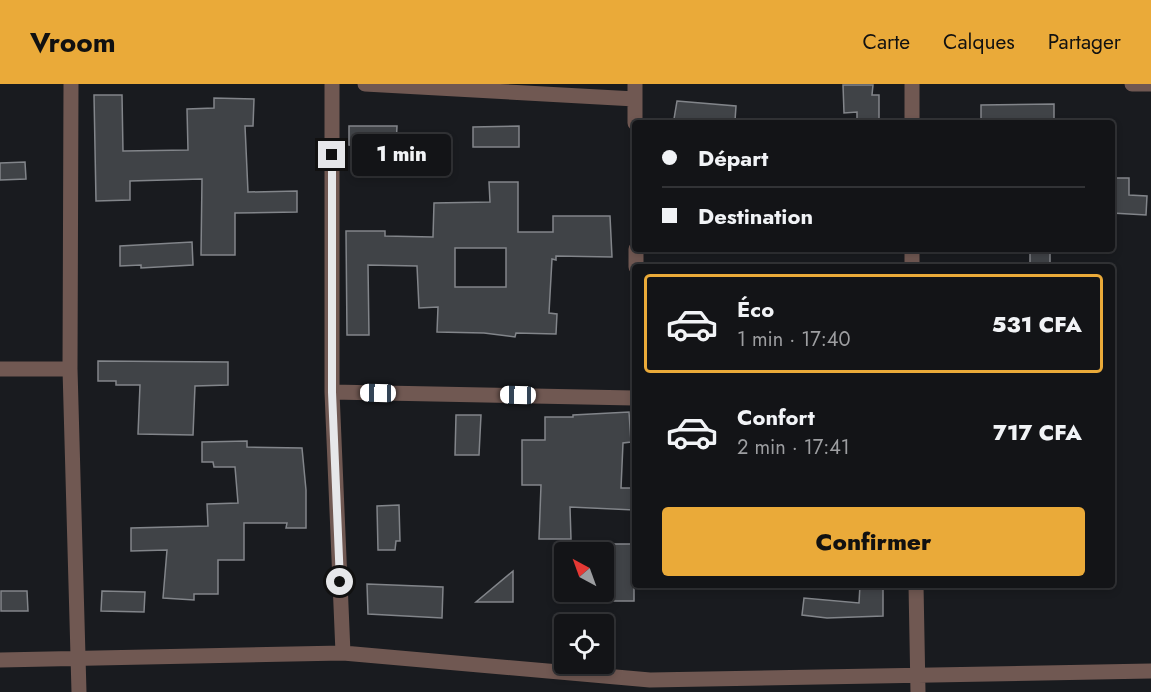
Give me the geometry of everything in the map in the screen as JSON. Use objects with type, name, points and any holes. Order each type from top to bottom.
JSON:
[{"type":"street","points":[[71,84],[70,369],[79,692]]},
{"type":"street","points":[[332,84],[332,392],[343,653]]},
{"type":"street","points":[[365,84],[635,92],[635,120]]},
{"type":"street","points":[[912,84],[912,120]]},
{"type":"street","points":[[1132,84],[1151,84]]},
{"type":"street","points":[[0,369],[70,369]]},
{"type":"street","points":[[332,392],[632,398]]},
{"type":"street","points":[[916,588],[918,684]]},
{"type":"street","points":[[0,660],[343,653],[650,686],[918,684],[1151,671]]},
{"type":"building","points":[[843,85],[873,85],[872,95],[879,95],[879,120],[857,120],[857,112],[844,113]]},
{"type":"building","points":[[94,95],[122,95],[123,151],[188,150],[187,109],[214,108],[214,98],[254,99],[253,126],[245,126],[248,192],[297,191],[297,212],[235,213],[235,255],[201,255],[202,179],[130,181],[130,200],[96,201]]},
{"type":"building","points":[[677,101],[736,106],[735,120],[674,119]]},
{"type":"building","points":[[1054,104],[1054,120],[981,120],[981,105]]},
{"type":"building","points":[[349,126],[397,126],[396,146],[349,145]]},
{"type":"building","points":[[519,126],[519,147],[473,147],[473,127]]},
{"type":"building","points":[[25,162],[26,179],[0,180],[0,163]]},
{"type":"building","points":[[1115,178],[1129,178],[1129,195],[1147,196],[1146,215],[1115,213]]},
{"type":"building","points":[[489,182],[518,182],[518,232],[553,232],[553,216],[610,216],[612,257],[556,256],[556,260],[552,259],[549,313],[557,314],[556,334],[516,333],[515,337],[484,333],[437,332],[438,307],[419,308],[417,266],[368,265],[369,335],[347,335],[346,231],[385,231],[385,236],[433,237],[434,203],[490,202]],"holes":[[[455,248],[506,248],[506,287],[455,287]]]},
{"type":"building","points":[[192,242],[193,265],[141,268],[141,265],[120,266],[120,246]]},
{"type":"building","points":[[1030,252],[1050,252],[1050,264],[1030,264]]},
{"type":"building","points":[[98,361],[228,362],[228,385],[195,386],[193,435],[138,434],[140,385],[116,385],[116,381],[98,381]]},
{"type":"building","points":[[629,412],[631,442],[623,443],[621,488],[632,488],[632,510],[570,507],[571,539],[539,539],[541,485],[522,485],[522,440],[545,440],[545,417],[573,417],[573,415]]},
{"type":"building","points":[[456,415],[481,415],[479,455],[455,455]]},
{"type":"building","points":[[247,441],[247,447],[302,448],[306,490],[306,528],[286,528],[287,523],[244,523],[244,560],[218,560],[218,594],[194,594],[194,600],[163,598],[167,550],[131,551],[131,528],[208,526],[207,504],[238,503],[235,467],[214,467],[213,462],[202,462],[202,442]]},
{"type":"building","points":[[399,505],[400,541],[396,541],[395,550],[378,550],[377,506]]},
{"type":"building","points":[[614,544],[632,544],[634,601],[614,601]]},
{"type":"building","points":[[513,571],[513,602],[476,602]]},
{"type":"building","points":[[367,584],[443,587],[442,618],[368,614]]},
{"type":"building","points":[[860,588],[883,588],[883,616],[827,618],[802,615],[804,598],[859,603]]},
{"type":"building","points":[[1,591],[27,591],[28,611],[1,611]]},
{"type":"building","points":[[102,591],[145,592],[144,612],[101,611]]},
{"type":"route","points":[[332,155],[332,392],[340,582]]}]
